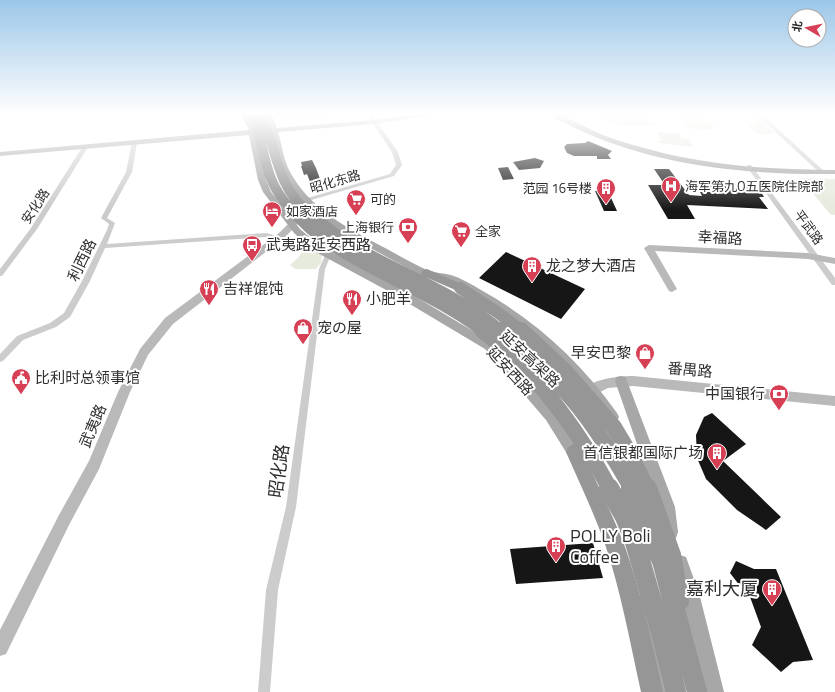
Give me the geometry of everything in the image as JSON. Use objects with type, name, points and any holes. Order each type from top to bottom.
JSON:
[{"type":"highway","name":"延安高架路","points":[[261,145],[263,155],[272,181],[290,208],[305,225],[334,247],[451,309],[492,339],[527,369],[555,402],[594,458],[629,527],[668,653],[676,692]]},
{"type":"highway","name":"延安高架路","points":[[272,145],[281,177],[298,203],[324,226],[349,244],[413,276],[458,301],[498,328],[536,362],[573,400],[607,445],[634,493],[690,632],[696,692]]},
{"type":"highway","points":[[427,274],[460,288],[486,303],[522,330],[553,357],[574,379],[613,427],[646,484],[667,538],[690,632]]},
{"type":"highway","points":[[574,452],[619,558],[641,639],[652,692]]},
{"type":"main road","points":[[0,149],[39,145]]},
{"type":"main road","points":[[0,154],[112,145]]},
{"type":"main road","name":"延安西路","points":[[254,145],[262,180],[267,192],[297,230],[316,248],[398,292],[489,346],[551,416],[574,452],[593,468],[622,526],[665,692]]},
{"type":"main road","name":"延安西路","points":[[278,145],[281,158],[291,179],[306,200],[330,222],[427,274],[436,283],[480,309],[542,353],[587,394],[619,448],[654,516],[690,632],[714,692]]},
{"type":"main road","points":[[628,145],[676,159],[710,165],[835,172]]},
{"type":"main road","points":[[639,145],[696,159],[751,168]]},
{"type":"main road","points":[[820,171],[835,168]]},
{"type":"main road","points":[[620,381],[667,506],[670,532]]},
{"type":"main road","name":"延安西路","points":[[587,394],[602,401],[648,474],[670,532],[690,593],[690,632]]},
{"type":"main road","points":[[574,452],[590,501],[613,560],[644,692]]},
{"type":"street","name":"利西路","points":[[0,359],[20,338],[53,325],[66,315],[82,288],[112,226],[111,222],[104,218],[131,167],[134,145]]},
{"type":"street","name":"昭化东路","points":[[306,200],[378,180],[392,174],[399,165],[395,152],[390,145]]},
{"type":"street","points":[[792,145],[820,171]]},
{"type":"street","name":"安化路","points":[[0,274],[34,229],[85,148]]},
{"type":"street","name":"平武路","points":[[751,168],[835,283]]},
{"type":"street","name":"武夷路","points":[[0,648],[64,520],[94,465],[124,392],[144,352],[169,321],[278,238],[293,224],[306,200]]},
{"type":"street","points":[[103,246],[266,235],[278,238]]},
{"type":"street","name":"幸福路","points":[[672,289],[649,248],[808,256],[835,261]]},
{"type":"street","name":"昭化路","points":[[264,692],[272,590],[291,507],[322,269],[328,255]]},
{"type":"street","name":"番禺路","points":[[551,416],[567,409],[587,394],[610,382],[620,381],[760,393],[835,402]]},
{"type":"shaded area","points":[[677,145],[693,145],[692,147]]},
{"type":"shaded area","points":[[800,178],[835,179],[835,215],[831,215]]},
{"type":"shaded area","points":[[309,248],[322,255],[321,263],[316,269],[295,269],[290,265],[298,258],[304,249]]},
{"type":"building","points":[[566,145],[598,145],[612,151],[608,155],[611,159],[597,159],[597,156],[574,156],[567,153],[564,147]]},
{"type":"building","points":[[535,158],[544,161],[540,168],[519,170],[513,162]]},
{"type":"building","points":[[312,160],[324,190],[314,192],[307,174],[304,175],[301,162]]},
{"type":"building","points":[[508,167],[514,179],[503,180],[498,168]]},
{"type":"building","points":[[654,169],[669,169],[689,195],[702,196],[700,192],[703,192],[699,186],[726,186],[729,190],[749,192],[744,185],[754,186],[759,189],[764,197],[759,197],[768,209],[687,205],[695,219],[668,219],[648,185],[665,185]]},
{"type":"building","points":[[595,191],[608,191],[617,211],[604,211]]},
{"type":"building","name":"龙之梦大酒店","points":[[506,252],[585,289],[561,319],[479,278]]},
{"type":"building","name":"首信银都国际广场","points":[[712,413],[746,444],[723,461],[781,517],[766,530],[737,510],[706,479],[697,458],[696,435],[704,417]]},
{"type":"building","name":"POLLY Boli Coffee","points":[[593,543],[603,578],[516,584],[510,549]]},
{"type":"building","name":"嘉利大厦","points":[[736,561],[754,569],[776,569],[813,660],[793,662],[781,672],[752,645],[761,627],[746,586],[740,586],[730,573]]},
{"type":"place","name":"海军第九O五医院住院部","points":[[671,203]]},
{"type":"place","name":"范园 16号楼","points":[[606,205]]},
{"type":"place","name":"可的","points":[[356,216]]},
{"type":"place","name":"如家酒店","points":[[272,228]]},
{"type":"place","name":"上海银行","points":[[408,244]]},
{"type":"place","name":"全家","points":[[461,248]]},
{"type":"place","name":"武夷路延安西路","points":[[252,262]]},
{"type":"place","name":"龙之梦大酒店","points":[[532,283]]},
{"type":"place","name":"吉祥馄饨","points":[[209,306]]},
{"type":"place","name":"小肥羊","points":[[352,316]]},
{"type":"place","name":"宠の屋","points":[[303,345]]},
{"type":"place","name":"早安巴黎","points":[[645,370]]},
{"type":"place","name":"比利时总领事馆","points":[[21,395]]},
{"type":"place","name":"中国银行","points":[[779,411]]},
{"type":"place","name":"首信银都国际广场","points":[[717,470]]},
{"type":"place","name":"POLLY Boli Coffee","points":[[556,563]]},
{"type":"place","name":"嘉利大厦","points":[[772,606]]}]
